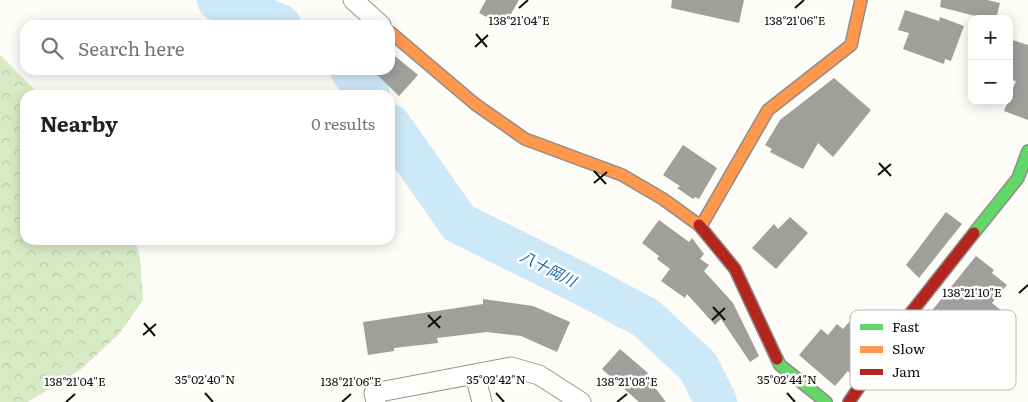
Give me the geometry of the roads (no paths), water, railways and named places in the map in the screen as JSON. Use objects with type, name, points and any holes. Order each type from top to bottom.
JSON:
[{"type":"street","points":[[353,0],[375,20]]},
{"type":"street","points":[[701,226],[768,110],[851,45],[861,0]]},
{"type":"street","points":[[395,36],[476,104],[525,138],[622,175],[664,199],[701,226],[735,269],[780,365],[826,402]]},
{"type":"street","points":[[913,310],[1018,178],[1028,151]]},
{"type":"street","points":[[376,402],[374,393],[511,367],[540,375],[580,402]]},
{"type":"street","points":[[475,375],[482,402]]},
{"type":"street","points":[[849,402],[857,390]]},
{"type":"waterway","name":"八十岡川","points":[[218,0],[268,20]]},
{"type":"waterway","name":"八十岡川","points":[[355,75],[365,90]]},
{"type":"waterway","name":"八十岡川","points":[[395,132],[459,223],[646,318],[698,366],[716,402]]}]
